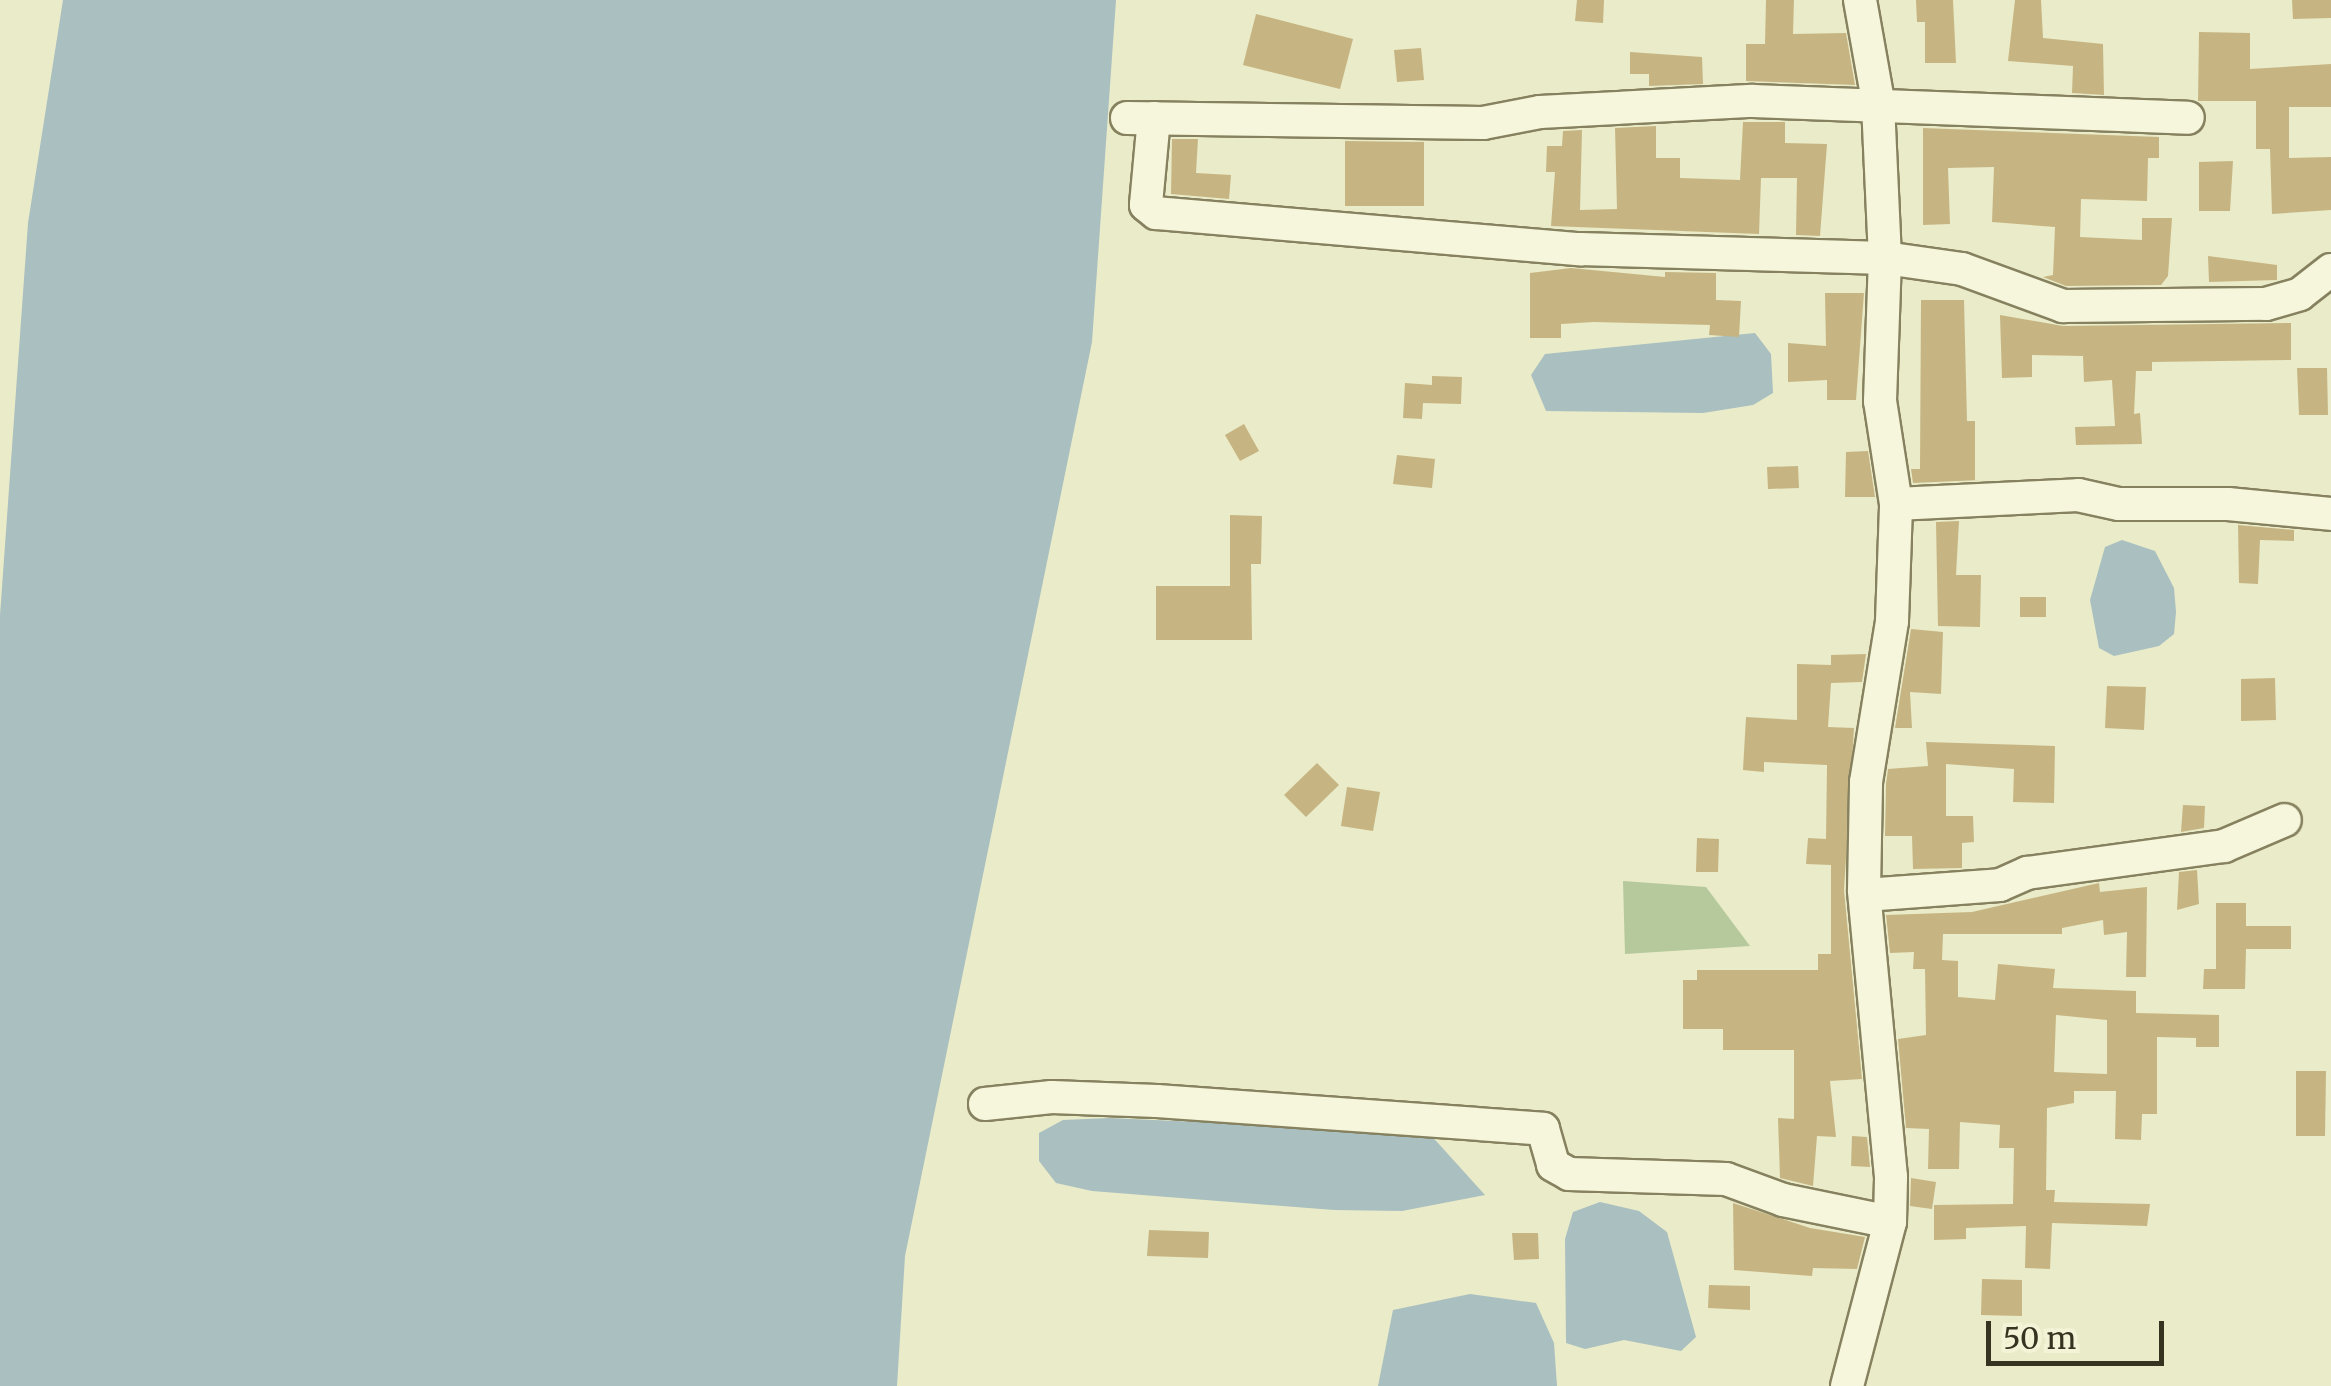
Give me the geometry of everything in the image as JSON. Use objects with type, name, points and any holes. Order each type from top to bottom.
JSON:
[{"type":"street","points":[[1848,1386],[1890,1222],[1865,895],[1866,782],[1892,622],[1896,504],[1880,401],[1885,258],[1878,101],[1860,0]]},
{"type":"street","points":[[2188,118],[1998,112],[1878,101],[1540,112],[1483,123],[1141,118],[1146,204],[1156,213],[1580,249],[1885,258],[1962,269],[2050,303],[2106,307],[2266,304],[2300,294],[2331,270]]},
{"type":"street","points":[[1896,504],[2078,495],[2119,504],[2213,504],[2331,514]]},
{"type":"street","points":[[1865,895],[2000,885],[2027,873],[2224,846],[2285,820]]},
{"type":"street","points":[[986,1104],[1052,1097],[1157,1101],[1544,1129],[1553,1164],[1569,1174],[1726,1179],[1782,1200],[1890,1222]]},
{"type":"green space","points":[[1623,881],[1706,887],[1750,946],[1625,954]]},
{"type":"shaded area","points":[[63,0],[1116,0],[1092,342],[905,1256],[897,1386],[0,1386],[0,615],[28,223]]},
{"type":"shaded area","points":[[1755,333],[1771,354],[1773,393],[1753,405],[1703,413],[1546,411],[1531,375],[1545,354]]},
{"type":"shaded area","points":[[2122,540],[2155,551],[2174,588],[2176,612],[2174,634],[2159,646],[2114,656],[2099,648],[2090,600],[2105,547]]},
{"type":"shaded area","points":[[1109,1118],[1428,1132],[1485,1195],[1402,1211],[1334,1210],[1092,1191],[1056,1183],[1039,1161],[1039,1133],[1063,1120]]},
{"type":"shaded area","points":[[1600,1202],[1639,1211],[1667,1232],[1696,1337],[1681,1351],[1624,1340],[1585,1349],[1566,1343],[1565,1239],[1573,1212]]},
{"type":"shaded area","points":[[1470,1294],[1536,1303],[1554,1343],[1557,1386],[1378,1386],[1393,1310]]},
{"type":"building","points":[[1577,0],[1604,0],[1603,23],[1575,21]]},
{"type":"building","points":[[1766,0],[1794,0],[1793,34],[1846,33],[1855,85],[1746,81],[1746,44],[1765,44]]},
{"type":"building","points":[[1916,0],[1953,0],[1956,63],[1925,63],[1925,22],[1917,22]]},
{"type":"building","points":[[2015,0],[2041,0],[2043,38],[2103,44],[2104,95],[2072,93],[2073,66],[2008,61]]},
{"type":"building","points":[[2292,0],[2331,0],[2331,18],[2293,19]]},
{"type":"building","points":[[1256,14],[1353,39],[1340,89],[1243,65]]},
{"type":"building","points":[[2199,32],[2250,33],[2250,69],[2331,64],[2331,107],[2289,107],[2289,158],[2331,157],[2331,210],[2272,214],[2270,149],[2256,149],[2256,101],[2198,101]]},
{"type":"building","points":[[1421,48],[1424,80],[1397,82],[1394,50]]},
{"type":"building","points":[[1630,52],[1702,57],[1703,84],[1649,86],[1649,74],[1630,74]]},
{"type":"building","points":[[1743,122],[1785,122],[1785,143],[1827,144],[1820,236],[1796,235],[1797,178],[1761,178],[1759,234],[1551,226],[1555,172],[1546,172],[1547,146],[1562,146],[1563,131],[1582,130],[1580,210],[1617,209],[1615,128],[1656,126],[1656,158],[1680,158],[1680,178],[1740,180]]},
{"type":"building","points":[[1923,128],[2159,137],[2159,158],[2148,158],[2147,201],[2081,199],[2080,237],[2142,240],[2142,218],[2172,218],[2168,276],[2161,285],[2066,286],[2043,277],[2053,275],[2055,227],[1992,222],[1994,167],[1948,168],[1950,224],[1923,225]]},
{"type":"building","points":[[1172,139],[1198,139],[1196,173],[1231,175],[1229,199],[1171,194]]},
{"type":"building","points":[[1345,141],[1424,142],[1424,206],[1345,206]]},
{"type":"building","points":[[2233,161],[2230,211],[2199,211],[2199,162]]},
{"type":"building","points":[[2208,256],[2277,265],[2277,280],[2209,282]]},
{"type":"building","points":[[1571,268],[1665,277],[1665,272],[1716,273],[1716,300],[1741,301],[1739,337],[1709,335],[1710,325],[1594,322],[1561,324],[1561,338],[1530,338],[1530,273]]},
{"type":"building","points":[[1825,293],[1864,293],[1856,400],[1827,400],[1827,380],[1788,382],[1788,343],[1826,346]]},
{"type":"building","points":[[1921,300],[1964,300],[1967,421],[1975,421],[1975,480],[1981,480],[1913,483],[1911,469],[1920,469]]},
{"type":"building","points":[[2000,315],[2063,326],[2291,323],[2291,360],[2152,362],[2152,371],[2136,371],[2134,414],[2140,413],[2142,444],[2076,445],[2075,427],[2115,426],[2112,380],[2084,382],[2083,356],[2032,355],[2032,377],[2002,378]]},
{"type":"building","points":[[2297,368],[2327,368],[2328,415],[2299,415]]},
{"type":"building","points":[[1432,376],[1462,377],[1461,404],[1423,403],[1422,419],[1403,418],[1405,383],[1432,385]]},
{"type":"building","points":[[1244,424],[1259,451],[1240,461],[1225,435]]},
{"type":"building","points":[[1868,451],[1875,497],[1845,497],[1846,452]]},
{"type":"building","points":[[1397,455],[1435,459],[1432,488],[1393,484]]},
{"type":"building","points":[[1798,466],[1799,488],[1768,489],[1767,467]]},
{"type":"building","points":[[1230,515],[1262,516],[1261,564],[1251,564],[1252,640],[1156,640],[1156,586],[1230,586]]},
{"type":"building","points":[[1959,521],[1956,575],[1981,575],[1980,627],[1938,626],[1936,522]]},
{"type":"building","points":[[2238,525],[2294,530],[2294,541],[2260,540],[2258,584],[2239,583]]},
{"type":"building","points":[[2020,597],[2046,597],[2046,617],[2020,617]]},
{"type":"building","points":[[1911,629],[1943,632],[1941,694],[1910,692],[1912,728],[1895,728]]},
{"type":"building","points":[[1866,654],[1862,682],[1831,683],[1828,727],[1854,728],[1844,890],[1862,1079],[1830,1081],[1836,1137],[1817,1136],[1813,1186],[1780,1178],[1778,1118],[1794,1119],[1794,1050],[1723,1050],[1723,1029],[1683,1029],[1683,980],[1697,980],[1697,970],[1818,970],[1818,954],[1831,954],[1831,865],[1806,864],[1808,838],[1826,839],[1827,765],[1764,762],[1764,772],[1743,770],[1746,717],[1797,720],[1797,664],[1831,665],[1831,655]]},
{"type":"building","points":[[2275,678],[2276,720],[2241,721],[2241,679]]},
{"type":"building","points":[[2107,686],[2146,687],[2144,730],[2105,728]]},
{"type":"building","points":[[1926,742],[2055,746],[2054,803],[2013,802],[2014,769],[1946,764],[1946,816],[1973,816],[1974,842],[1962,843],[1962,868],[1913,869],[1912,836],[1885,836],[1886,784],[1888,769],[1928,766]]},
{"type":"building","points":[[1317,763],[1339,785],[1306,817],[1284,795]]},
{"type":"building","points":[[1347,787],[1380,792],[1373,831],[1341,826]]},
{"type":"building","points":[[2183,805],[2205,806],[2204,828],[2181,832]]},
{"type":"building","points":[[1697,838],[1719,839],[1718,872],[1696,872]]},
{"type":"building","points":[[2197,870],[2199,904],[2177,910],[2179,872]]},
{"type":"building","points":[[2099,883],[2100,892],[2147,887],[2146,977],[2126,977],[2127,932],[2104,935],[2103,920],[2062,928],[2062,934],[1943,934],[1942,960],[1958,961],[1958,997],[1995,1000],[1998,964],[2055,969],[2053,988],[2136,991],[2136,1013],[2219,1015],[2219,1047],[2196,1047],[2196,1038],[2157,1037],[2157,1114],[2142,1114],[2141,1140],[2115,1139],[2116,1091],[2074,1091],[2074,1103],[2047,1108],[2046,1190],[2055,1190],[2054,1202],[2150,1204],[2147,1226],[2052,1223],[2050,1269],[2025,1268],[2026,1226],[1966,1228],[1966,1239],[1934,1240],[1934,1205],[2013,1204],[2014,1148],[1999,1148],[2000,1125],[1960,1122],[1959,1169],[1928,1169],[1929,1129],[1906,1128],[1898,1039],[1926,1035],[1925,969],[1913,969],[1914,952],[1890,953],[1886,915],[1972,912]],"holes":[[[2056,1015],[2107,1020],[2107,1074],[2054,1072]]]},
{"type":"building","points":[[2216,903],[2246,903],[2246,926],[2291,926],[2291,949],[2246,949],[2245,989],[2203,989],[2204,969],[2216,969]]},
{"type":"building","points":[[2296,1071],[2326,1071],[2325,1136],[2296,1136]]},
{"type":"building","points":[[1852,1136],[1867,1137],[1870,1167],[1851,1166]]},
{"type":"building","points":[[1911,1178],[1936,1182],[1932,1209],[1910,1206]]},
{"type":"building","points":[[1733,1203],[1810,1228],[1865,1237],[1857,1269],[1813,1268],[1812,1276],[1734,1270]]},
{"type":"building","points":[[1149,1230],[1209,1232],[1208,1258],[1147,1256]]},
{"type":"building","points":[[1512,1233],[1538,1233],[1539,1259],[1514,1260]]},
{"type":"building","points":[[1982,1279],[2022,1280],[2022,1316],[1981,1315]]},
{"type":"building","points":[[1709,1285],[1750,1286],[1750,1310],[1708,1308]]}]
